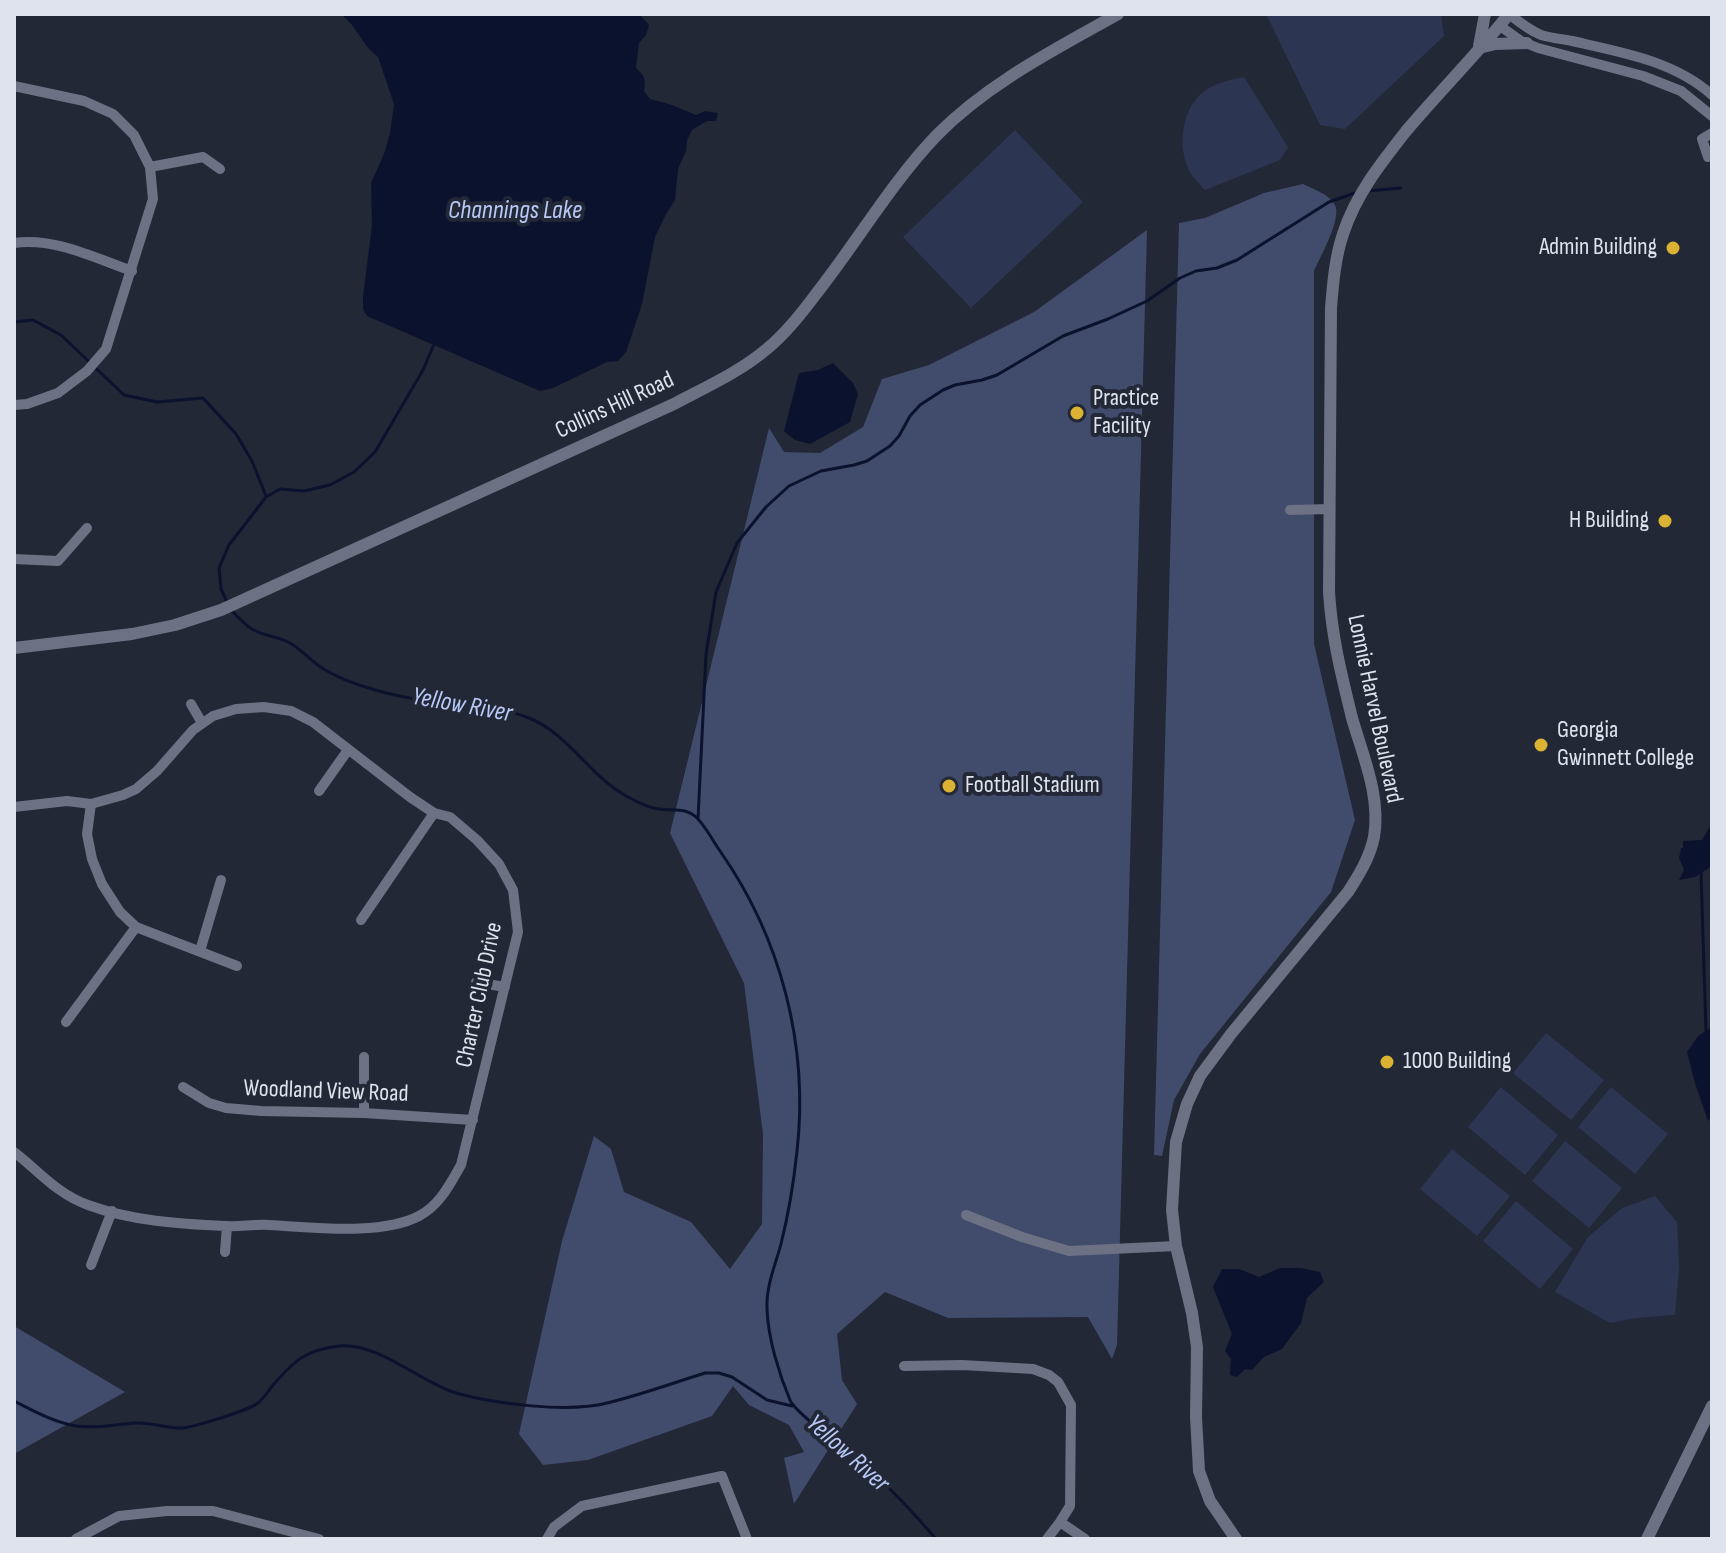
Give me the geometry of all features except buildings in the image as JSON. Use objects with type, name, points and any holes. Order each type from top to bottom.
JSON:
[{"type":"street","name":"Collins Hill Road","points":[[14,648],[132,634],[175,625],[221,610],[674,404],[736,371],[768,348],[797,319],[900,179],[938,134],[998,85],[1054,49],[1118,14]]},
{"type":"street","points":[[1527,43],[1479,48],[1487,14],[1500,26],[1539,49],[1643,76],[1681,91],[1712,116]]},
{"type":"street","points":[[1509,14],[1541,35],[1661,64],[1698,83],[1712,95]]},
{"type":"street","name":"Lonnie Harvel Boulevard","points":[[1236,1539],[1210,1501],[1199,1471],[1197,1347],[1176,1246],[1172,1210],[1179,1124],[1200,1076],[1348,892],[1360,873],[1374,836],[1375,799],[1339,667],[1329,592],[1331,308],[1334,270],[1355,204],[1377,167],[1509,14]]},
{"type":"street","points":[[14,86],[84,101],[113,114],[134,135],[150,167],[153,199],[106,349],[87,371],[58,393],[27,404],[14,405]]},
{"type":"street","points":[[1707,136],[1708,157],[1712,156]]},
{"type":"street","points":[[150,167],[203,157],[220,169]]},
{"type":"street","points":[[14,243],[27,241],[57,245],[132,271]]},
{"type":"street","points":[[1290,510],[1330,509]]},
{"type":"street","points":[[14,559],[58,561],[87,528]]},
{"type":"street","points":[[191,704],[202,723]]},
{"type":"street","name":"Charter Club Drive","points":[[14,807],[67,801],[91,804],[136,789],[157,771],[193,730],[213,716],[236,709],[264,707],[291,711],[313,722],[410,797],[434,813],[450,817],[477,840],[499,864],[513,890],[518,932],[461,1165],[445,1194],[422,1215],[380,1228],[227,1226],[135,1217],[88,1205],[62,1193],[14,1152]]},
{"type":"street","points":[[319,791],[348,750]]},
{"type":"street","points":[[91,804],[87,834],[92,859],[102,884],[120,912],[136,927],[237,966]]},
{"type":"street","points":[[361,920],[434,813]]},
{"type":"street","points":[[200,951],[221,880]]},
{"type":"street","points":[[66,1022],[136,927]]},
{"type":"street","points":[[476,982],[505,987]]},
{"type":"street","points":[[364,1057],[364,1113]]},
{"type":"street","name":"Woodland View Road","points":[[183,1087],[209,1103],[226,1108],[473,1120]]},
{"type":"street","points":[[91,1265],[112,1211]]},
{"type":"street","points":[[966,1215],[1069,1251],[1176,1246]]},
{"type":"street","points":[[225,1252],[227,1226]]},
{"type":"street","points":[[904,1366],[1033,1369],[1058,1382],[1071,1405],[1070,1506],[1047,1539]]},
{"type":"street","points":[[1647,1539],[1712,1406]]},
{"type":"street","points":[[547,1539],[554,1527],[582,1506],[722,1476],[747,1539]]},
{"type":"street","points":[[76,1539],[119,1516],[167,1511],[213,1511],[319,1539]]},
{"type":"street","points":[[1060,1522],[1085,1539]]},
{"type":"shaded area","points":[[1266,14],[1441,14],[1444,36],[1345,129],[1320,125]]},
{"type":"shaded area","points":[[1244,77],[1288,147],[1280,160],[1205,190],[1192,175],[1185,160],[1183,140],[1186,119],[1202,93],[1222,82]]},
{"type":"shaded area","points":[[1015,130],[1083,202],[971,308],[903,237]]},
{"type":"shaded area","points":[[1303,184],[1329,198],[1336,211],[1333,228],[1314,271],[1314,644],[1355,820],[1331,892],[1200,1054],[1174,1100],[1162,1156],[1154,1155],[1179,223],[1205,218],[1264,193]]},
{"type":"shaded area","points":[[1147,230],[1117,1345],[1112,1359],[1088,1317],[948,1318],[885,1292],[837,1334],[842,1380],[857,1404],[794,1504],[784,1458],[804,1452],[789,1425],[749,1405],[733,1386],[712,1416],[588,1460],[543,1465],[519,1434],[562,1241],[594,1136],[611,1149],[624,1192],[691,1222],[730,1269],[762,1224],[763,1134],[744,983],[670,833],[769,428],[784,452],[820,453],[863,427],[882,379],[929,365],[1034,312]]},
{"type":"shaded area","points":[[1546,1033],[1604,1080],[1571,1120],[1513,1073]]},
{"type":"shaded area","points":[[1501,1087],[1558,1135],[1525,1175],[1468,1127]]},
{"type":"shaded area","points":[[1611,1087],[1668,1134],[1635,1174],[1578,1127]]},
{"type":"shaded area","points":[[1565,1141],[1622,1188],[1589,1228],[1532,1181]]},
{"type":"shaded area","points":[[1452,1149],[1510,1196],[1477,1236],[1420,1189]]},
{"type":"shaded area","points":[[1655,1196],[1677,1222],[1679,1268],[1675,1315],[1610,1323],[1555,1292],[1588,1237],[1622,1208]]},
{"type":"shaded area","points":[[1516,1201],[1573,1249],[1540,1289],[1483,1241]]},
{"type":"shaded area","points":[[14,1326],[125,1392],[14,1454]]},
{"type":"water","name":"Channings Lake","points":[[341,14],[639,14],[649,25],[639,43],[636,68],[644,78],[644,91],[650,99],[696,115],[705,111],[718,113],[716,121],[707,121],[692,130],[687,140],[678,169],[675,200],[655,237],[642,304],[626,352],[618,361],[607,362],[553,388],[540,391],[367,316],[363,309],[363,297],[372,225],[371,183],[384,154],[394,104],[378,57]]},
{"type":"water","points":[[833,363],[853,383],[858,394],[850,422],[810,444],[795,440],[784,431],[799,373],[818,370]]},
{"type":"water","points":[[1712,823],[1712,866],[1695,877],[1679,880],[1684,870],[1679,858],[1683,841],[1702,840]]},
{"type":"water","points":[[1712,1027],[1712,1117],[1708,1121],[1687,1052],[1698,1036]]},
{"type":"water","points":[[1280,1268],[1320,1272],[1324,1282],[1307,1298],[1301,1323],[1282,1349],[1264,1357],[1252,1370],[1245,1369],[1237,1377],[1230,1375],[1231,1359],[1225,1351],[1232,1334],[1213,1287],[1222,1269],[1239,1269],[1259,1277]]},
{"type":"waterway","points":[[1367,191],[1401,188]]},
{"type":"waterway","points":[[698,819],[706,654],[716,592],[737,543],[766,507],[789,486],[821,471],[867,461],[890,446],[920,405],[943,390],[997,375],[1063,336],[1147,301],[1180,278],[1237,260],[1329,202],[1355,193]]},
{"type":"waterway","points":[[14,322],[33,320],[61,335],[124,395],[157,402],[203,398],[236,434],[252,461],[266,496]]},
{"type":"waterway","name":"Yellow River","points":[[228,604],[221,589],[219,568],[229,545],[266,497],[280,489],[304,491],[330,485],[354,472],[375,452],[423,370],[435,342]]},
{"type":"waterway","name":"Yellow River","points":[[232,611],[252,629],[290,643],[322,668],[356,684],[400,696],[484,706],[529,718],[556,734],[614,789],[639,803],[688,812],[697,818],[741,885],[759,920],[786,994],[794,1033],[799,1072],[797,1151],[786,1222],[767,1301],[769,1332],[778,1367],[794,1406],[866,1466],[936,1539]]},
{"type":"waterway","points":[[1701,872],[1706,1031]]},
{"type":"waterway","points":[[14,1401],[52,1419],[76,1426],[142,1423],[184,1428],[253,1406],[288,1368],[318,1350],[354,1346],[384,1356],[442,1388],[511,1404],[591,1406],[705,1373],[719,1373],[732,1377],[767,1400],[792,1406]]},
{"type":"place","name":"Admin Building","points":[[1673,248]]},
{"type":"place","name":"Practice Facility","points":[[1077,413]]},
{"type":"place","name":"H Building","points":[[1665,521]]},
{"type":"place","name":"Georgia Gwinnett College","points":[[1541,745]]},
{"type":"place","name":"Football Stadium","points":[[949,786]]},
{"type":"place","name":"1000 Building","points":[[1387,1062]]}]
